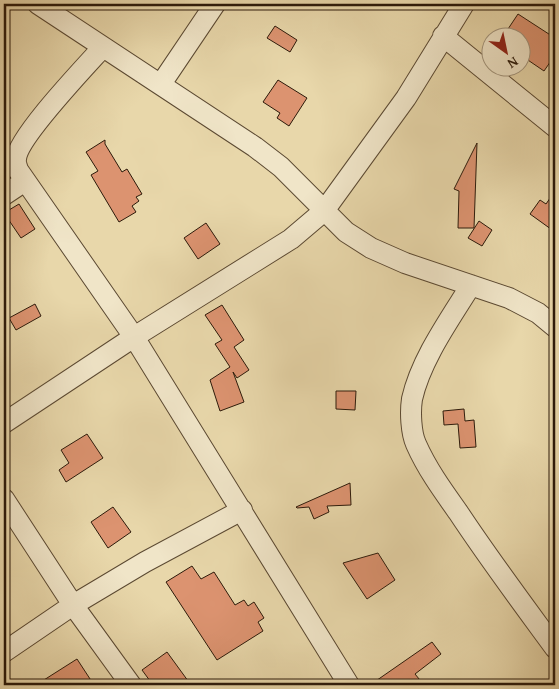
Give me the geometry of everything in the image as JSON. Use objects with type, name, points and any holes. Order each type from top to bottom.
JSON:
[{"type":"street","points":[[38,4],[255,147],[281,167],[346,232],[372,248],[405,263],[509,298],[538,313],[555,327]]},
{"type":"street","points":[[161,84],[215,4]]},
{"type":"street","points":[[4,423],[134,337],[284,244],[324,211],[406,98],[464,4]]},
{"type":"street","points":[[443,36],[555,127]]},
{"type":"street","points":[[103,47],[20,146],[15,160],[18,170],[134,337],[349,685]]},
{"type":"street","points":[[4,194],[25,181]]},
{"type":"street","points":[[471,285],[443,330],[422,370],[412,400],[415,443],[435,478],[495,568],[555,648]]},
{"type":"street","points":[[4,499],[73,605],[130,685]]},
{"type":"street","points":[[4,652],[73,605],[145,562],[242,510]]},
{"type":"building","points":[[518,14],[555,38],[555,55],[544,71],[532,63],[532,28],[509,28]]},
{"type":"building","points":[[275,26],[297,40],[290,52],[267,38]]},
{"type":"building","points":[[278,80],[307,98],[289,126],[277,118],[280,113],[263,102]]},
{"type":"building","points":[[105,140],[105,144],[122,172],[127,169],[142,194],[136,197],[139,201],[132,206],[136,212],[119,222],[91,175],[98,171],[86,152]]},
{"type":"building","points":[[477,143],[474,228],[458,228],[459,191],[454,189]]},
{"type":"building","points":[[555,191],[555,232],[530,214],[540,200],[546,204]]},
{"type":"building","points":[[19,204],[35,229],[21,238],[4,213]]},
{"type":"building","points":[[479,221],[492,230],[482,246],[468,238]]},
{"type":"building","points":[[206,223],[220,244],[198,259],[184,238]]},
{"type":"building","points":[[35,304],[41,316],[16,330],[9,318]]},
{"type":"building","points":[[222,305],[244,340],[234,347],[249,370],[237,378],[233,372],[244,402],[220,411],[210,380],[230,367],[215,344],[222,340],[205,315]]},
{"type":"building","points":[[336,391],[356,391],[355,410],[336,409]]},
{"type":"building","points":[[464,409],[465,421],[474,420],[476,447],[460,448],[458,424],[444,425],[443,411]]},
{"type":"building","points":[[87,434],[103,458],[66,482],[59,470],[69,463],[61,450]]},
{"type":"building","points":[[350,483],[351,505],[327,506],[329,512],[314,519],[309,507],[296,507]]},
{"type":"building","points":[[113,507],[131,532],[108,548],[91,522]]},
{"type":"building","points":[[378,553],[395,580],[367,599],[343,563]]},
{"type":"building","points":[[192,566],[201,579],[214,572],[235,605],[244,600],[248,606],[254,602],[264,618],[258,622],[263,631],[217,660],[166,582]]},
{"type":"building","points":[[432,642],[441,654],[415,674],[424,685],[370,685]]},
{"type":"building","points":[[167,652],[191,685],[153,685],[142,670]]},
{"type":"building","points":[[77,659],[94,685],[36,685]]}]
